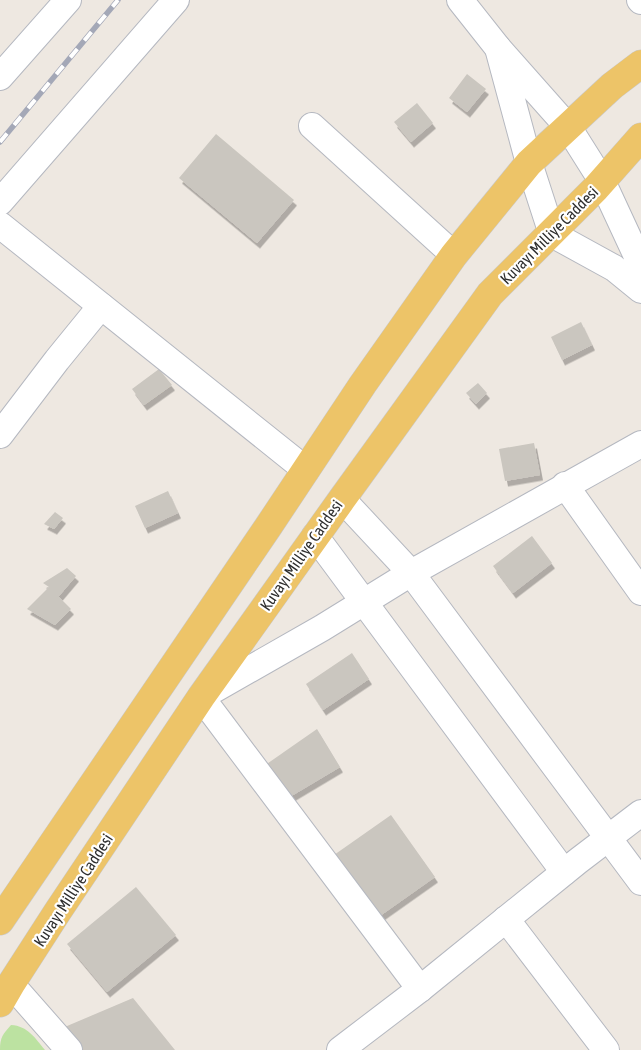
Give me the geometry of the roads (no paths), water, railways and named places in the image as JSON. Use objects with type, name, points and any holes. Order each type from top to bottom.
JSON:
[{"type":"main road","points":[[0,921],[363,384],[454,255],[528,163],[612,86],[641,64]]},
{"type":"main road","name":"Kuvayı Milliye Caddesi","points":[[6,993],[200,697],[490,294],[552,234],[641,137]]},
{"type":"street","points":[[0,77],[68,0]]},
{"type":"street","points":[[0,202],[176,0]]},
{"type":"street","points":[[460,0],[498,48],[568,127],[602,181],[641,265]]},
{"type":"street","points":[[498,48],[528,163],[552,234],[614,268],[641,290]]},
{"type":"street","points":[[312,126],[454,255]]},
{"type":"street","points":[[0,225],[306,470]]},
{"type":"street","points":[[0,436],[57,360],[101,306]]},
{"type":"street","points":[[420,990],[200,697],[322,628],[411,573],[641,444]]},
{"type":"street","points":[[565,485],[641,592]]},
{"type":"street","points":[[342,499],[411,573],[641,882]]},
{"type":"street","points":[[315,536],[564,872]]},
{"type":"street","points":[[340,1050],[420,990],[564,872],[641,813]]},
{"type":"street","points":[[506,919],[606,1050]]},
{"type":"street","points":[[6,993],[69,1050]]},
{"type":"railway","points":[[0,142],[118,0]]}]
